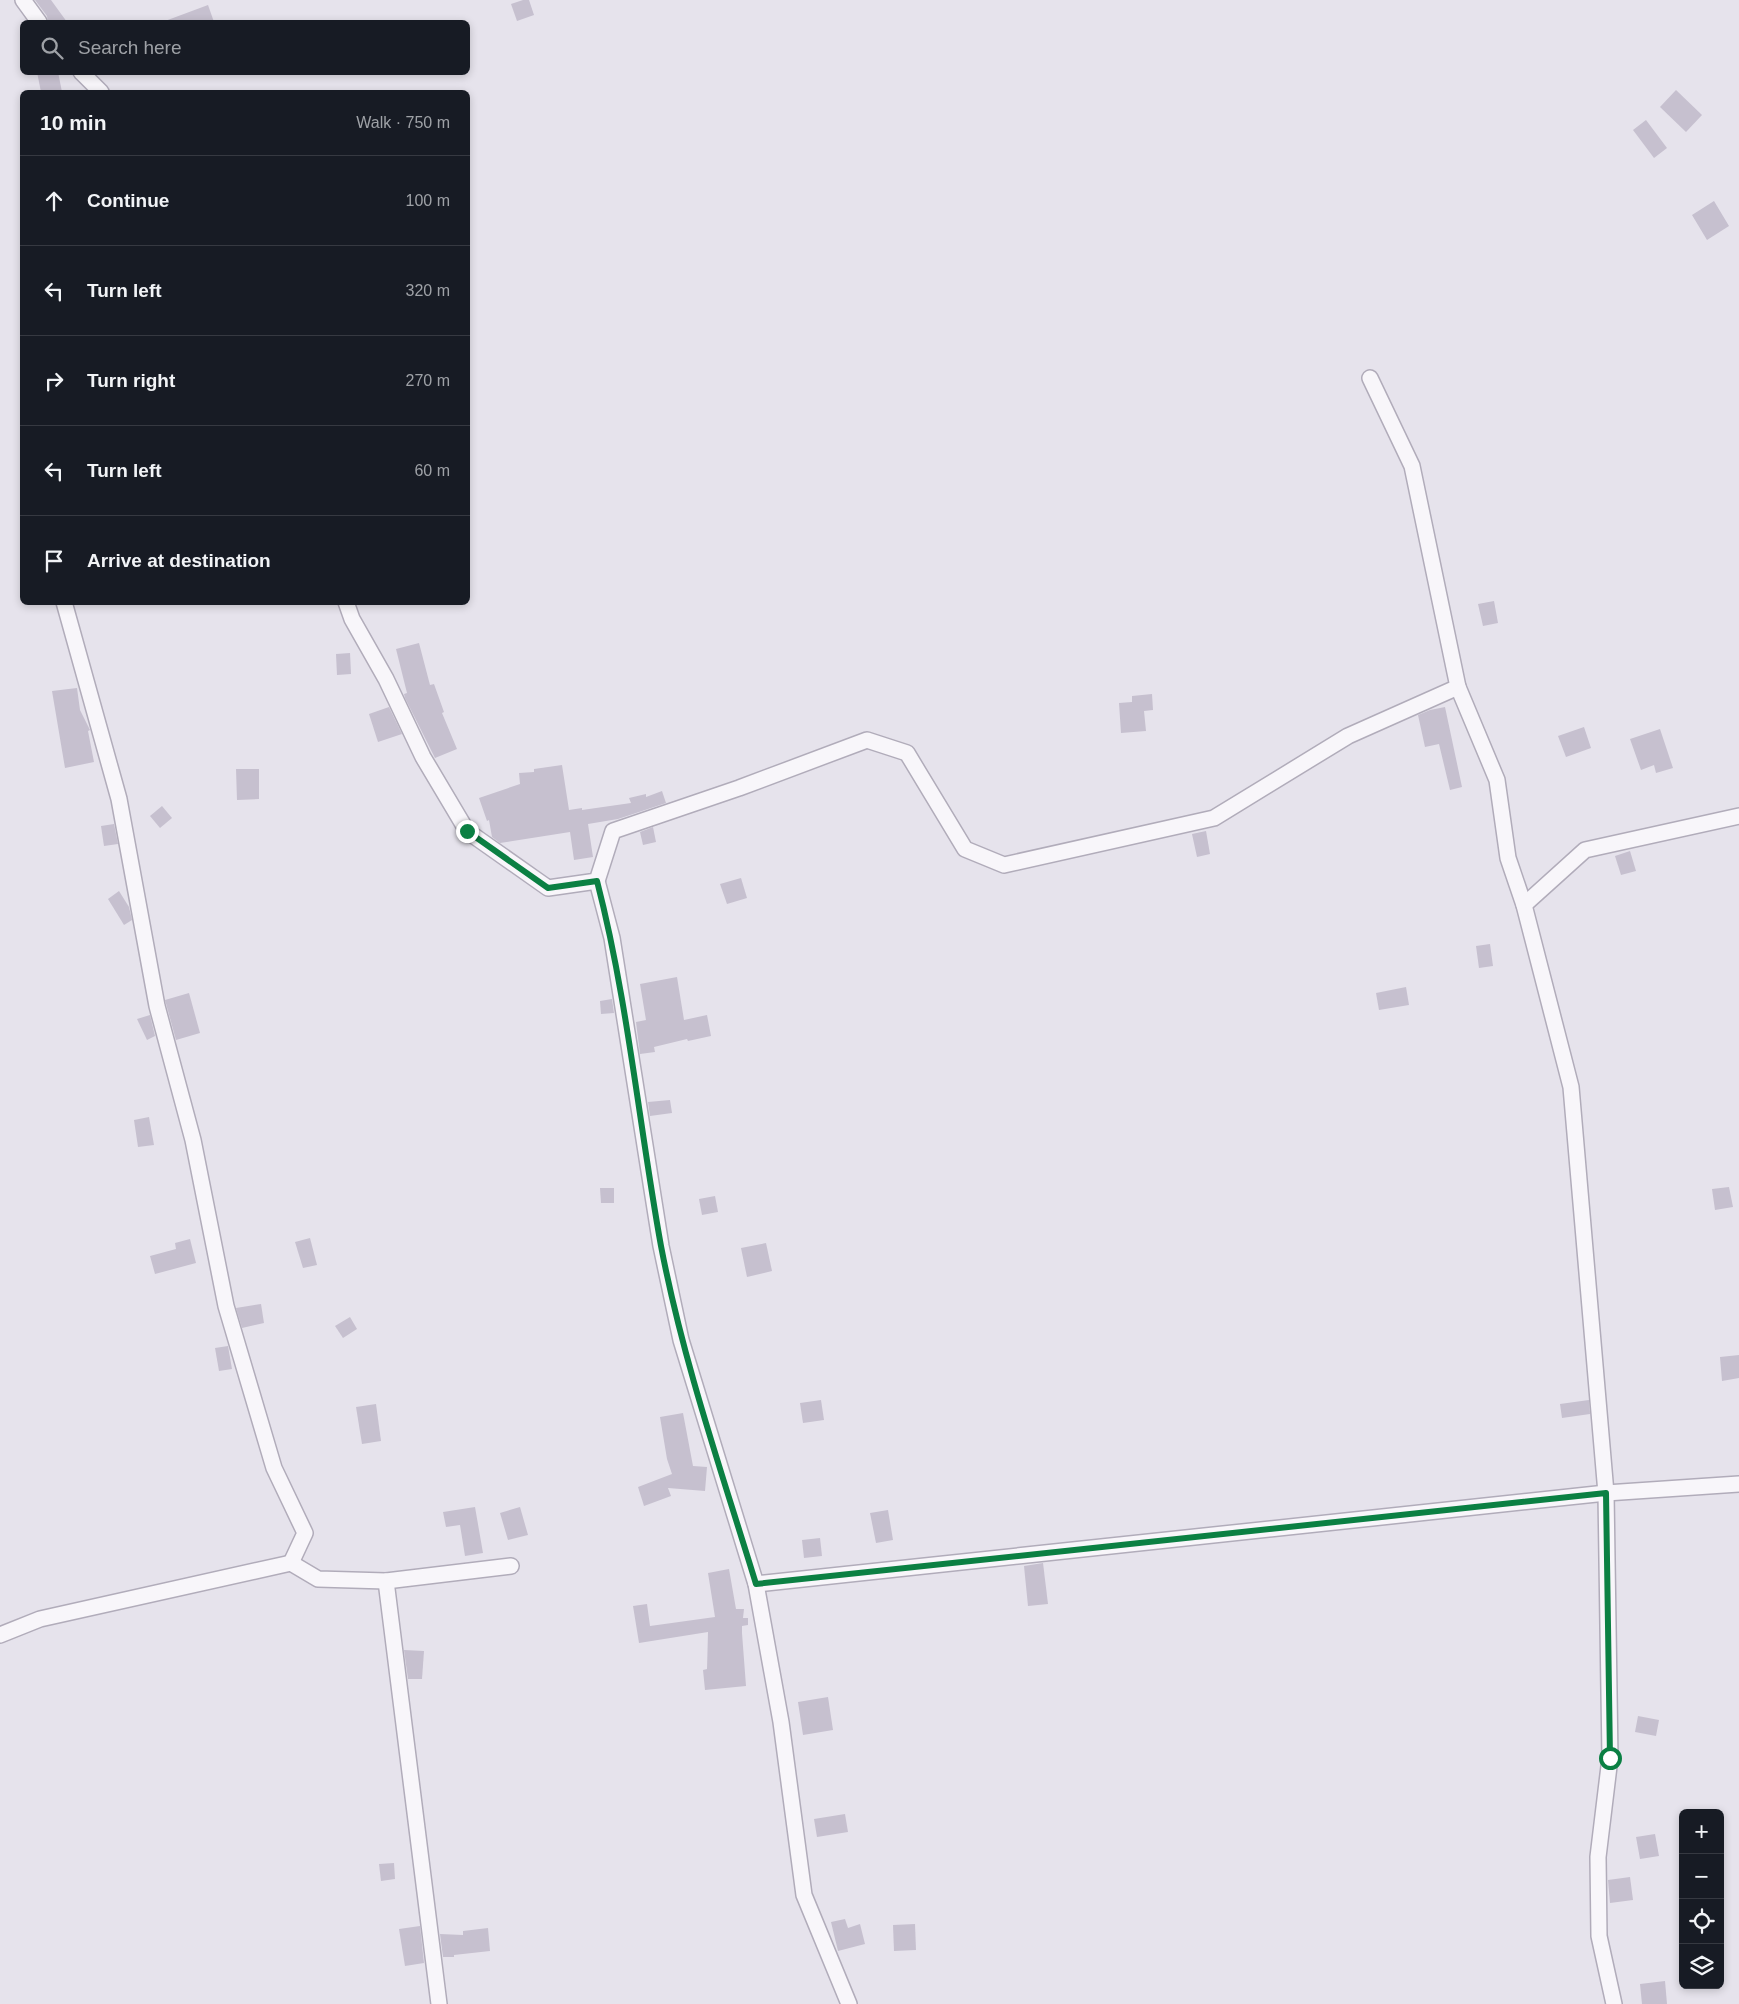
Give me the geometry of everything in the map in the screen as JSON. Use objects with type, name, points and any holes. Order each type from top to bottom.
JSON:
[{"type":"street","points":[[23,0],[38,20]]},
{"type":"street","points":[[84,75],[99,90]]},
{"type":"street","points":[[1370,378],[1412,466],[1458,687],[1497,780],[1508,858],[1524,905],[1571,1087],[1606,1493],[1610,1758],[1598,1857],[1599,1936],[1614,2004]]},
{"type":"street","points":[[65,605],[119,799],[157,1006],[193,1140],[226,1306],[274,1468],[306,1533],[291,1563]]},
{"type":"street","points":[[347,605],[352,619],[386,679],[423,757],[467,831],[548,888],[597,881]]},
{"type":"street","points":[[849,2004],[804,1895],[781,1722],[756,1584],[681,1340],[661,1246],[612,938],[597,881],[613,831],[739,788],[867,740],[907,753],[965,849],[1004,864],[1214,818],[1348,736],[1458,687]]},
{"type":"street","points":[[1524,905],[1584,850],[1739,816]]},
{"type":"street","points":[[756,1584],[1606,1493],[1739,1484]]},
{"type":"street","points":[[0,1635],[40,1619],[291,1563],[318,1579],[386,1581],[511,1566]]},
{"type":"street","points":[[386,1581],[439,2004]]},
{"type":"building","points":[[35,0],[51,0],[66,20],[48,20],[47,16]]},
{"type":"building","points":[[529,0],[534,15],[517,21],[511,4]]},
{"type":"building","points":[[208,5],[213,20],[168,20]]},
{"type":"building","points":[[38,75],[59,75],[62,90],[41,90]]},
{"type":"building","points":[[1676,90],[1702,115],[1686,132],[1660,107]]},
{"type":"building","points":[[1646,120],[1667,148],[1654,158],[1633,130]]},
{"type":"building","points":[[1714,201],[1729,226],[1707,240],[1692,215]]},
{"type":"building","points":[[1494,601],[1498,623],[1483,626],[1478,604]]},
{"type":"building","points":[[419,643],[430,685],[434,684],[444,712],[442,713],[457,749],[435,758],[405,698],[404,694],[407,693],[396,649]]},
{"type":"building","points":[[350,653],[351,674],[337,675],[336,654]]},
{"type":"building","points":[[77,688],[80,710],[90,730],[88,731],[94,762],[65,768],[52,691]]},
{"type":"building","points":[[1152,694],[1153,710],[1144,711],[1146,731],[1121,733],[1119,703],[1132,702],[1132,696]]},
{"type":"building","points":[[389,707],[402,734],[378,742],[369,714]]},
{"type":"building","points":[[1445,707],[1462,787],[1450,790],[1439,744],[1425,747],[1418,715]]},
{"type":"building","points":[[1584,727],[1591,748],[1566,757],[1558,736]]},
{"type":"building","points":[[1660,729],[1673,768],[1656,773],[1654,765],[1641,770],[1630,739]]},
{"type":"building","points":[[562,765],[569,810],[631,803],[629,798],[646,794],[646,797],[662,791],[666,803],[618,819],[588,824],[593,857],[574,860],[570,832],[500,843],[492,837],[489,820],[487,821],[479,798],[520,784],[519,773],[534,772],[534,769]]},
{"type":"building","points":[[236,769],[259,769],[259,799],[237,800]]},
{"type":"building","points":[[162,806],[172,818],[160,828],[150,816]]},
{"type":"building","points":[[114,824],[118,844],[104,846],[101,826]]},
{"type":"building","points":[[653,827],[656,842],[643,845],[640,832]]},
{"type":"building","points":[[1206,831],[1210,854],[1197,857],[1192,834]]},
{"type":"building","points":[[1630,851],[1636,871],[1621,875],[1615,856]]},
{"type":"building","points":[[741,878],[747,898],[727,904],[720,884]]},
{"type":"building","points":[[119,891],[129,907],[132,920],[124,925],[108,899]]},
{"type":"building","points":[[1490,944],[1493,966],[1479,968],[1476,946]]},
{"type":"building","points":[[677,977],[684,1020],[707,1015],[711,1036],[688,1041],[687,1039],[654,1047],[655,1052],[640,1054],[636,1022],[646,1020],[640,984]]},
{"type":"building","points":[[1406,987],[1409,1005],[1379,1010],[1376,993]]},
{"type":"building","points":[[189,993],[200,1033],[176,1040],[165,1000]]},
{"type":"building","points":[[612,999],[614,1013],[601,1014],[600,1001]]},
{"type":"building","points":[[150,1015],[155,1036],[147,1040],[137,1019]]},
{"type":"building","points":[[670,1100],[672,1113],[650,1116],[648,1102]]},
{"type":"building","points":[[149,1117],[154,1145],[138,1147],[134,1120]]},
{"type":"building","points":[[1729,1187],[1733,1207],[1715,1210],[1712,1189]]},
{"type":"building","points":[[600,1188],[614,1188],[614,1203],[601,1203]]},
{"type":"building","points":[[715,1196],[718,1212],[702,1215],[699,1199]]},
{"type":"building","points":[[310,1238],[317,1265],[303,1268],[295,1242]]},
{"type":"building","points":[[190,1239],[196,1263],[155,1274],[150,1256],[176,1249],[175,1243]]},
{"type":"building","points":[[766,1243],[772,1271],[747,1277],[741,1248]]},
{"type":"building","points":[[261,1304],[264,1323],[242,1328],[236,1308]]},
{"type":"building","points":[[350,1317],[357,1329],[343,1338],[335,1326]]},
{"type":"building","points":[[228,1346],[232,1369],[219,1371],[215,1348]]},
{"type":"building","points":[[1739,1355],[1739,1378],[1722,1381],[1720,1357]]},
{"type":"building","points":[[821,1400],[824,1420],[803,1423],[800,1403]]},
{"type":"building","points":[[1589,1400],[1590,1414],[1562,1418],[1560,1404]]},
{"type":"building","points":[[376,1404],[381,1441],[362,1444],[356,1407]]},
{"type":"building","points":[[683,1413],[693,1466],[707,1467],[705,1491],[668,1488],[671,1496],[644,1506],[638,1487],[672,1474],[667,1459],[660,1417]]},
{"type":"building","points":[[475,1507],[483,1553],[465,1556],[460,1525],[446,1527],[443,1512]]},
{"type":"building","points":[[520,1507],[528,1535],[508,1540],[500,1513]]},
{"type":"building","points":[[888,1510],[893,1540],[876,1543],[870,1513]]},
{"type":"building","points":[[820,1538],[822,1556],[804,1558],[802,1540]]},
{"type":"building","points":[[1043,1563],[1048,1604],[1028,1606],[1024,1566]]},
{"type":"building","points":[[729,1569],[736,1609],[744,1609],[743,1618],[748,1618],[748,1625],[742,1626],[746,1686],[705,1690],[703,1670],[707,1669],[708,1632],[639,1643],[633,1606],[647,1604],[650,1626],[715,1617],[708,1573]]},
{"type":"building","points":[[404,1650],[424,1651],[422,1679],[408,1679]]},
{"type":"building","points":[[828,1697],[833,1730],[803,1735],[798,1702]]},
{"type":"building","points":[[1638,1716],[1659,1720],[1656,1736],[1635,1732]]},
{"type":"building","points":[[845,1814],[848,1832],[817,1837],[814,1819]]},
{"type":"building","points":[[1655,1834],[1659,1856],[1640,1859],[1636,1837]]},
{"type":"building","points":[[394,1863],[395,1879],[381,1881],[379,1864]]},
{"type":"building","points":[[1630,1877],[1633,1900],[1610,1903],[1608,1880]]},
{"type":"building","points":[[845,1919],[848,1928],[860,1924],[865,1944],[838,1951],[831,1922]]},
{"type":"building","points":[[915,1924],[916,1950],[894,1951],[893,1925]]},
{"type":"building","points":[[420,1926],[424,1963],[405,1966],[399,1929]]},
{"type":"building","points":[[488,1928],[490,1951],[443,1957],[440,1934],[463,1935],[463,1931]]},
{"type":"building","points":[[1665,1981],[1667,2004],[1642,2004],[1640,1984]]},
{"type":"route","points":[[467,831],[548,888],[597,881],[612,938],[661,1246],[681,1340],[756,1584],[1606,1493],[1610,1758]]}]
